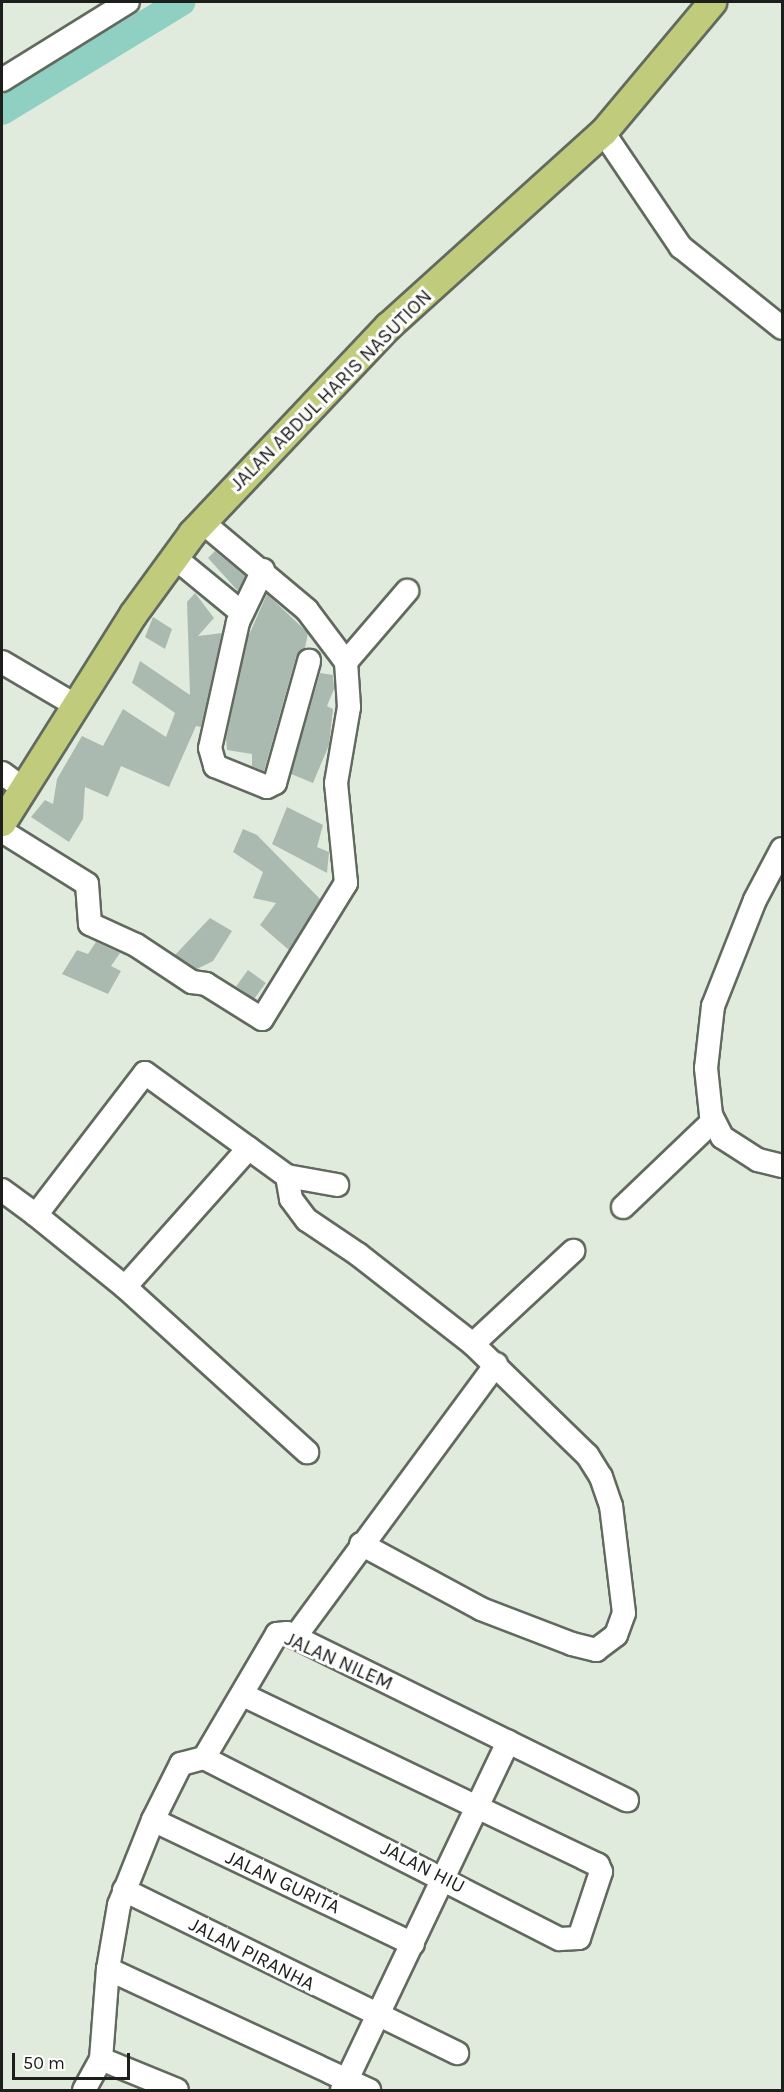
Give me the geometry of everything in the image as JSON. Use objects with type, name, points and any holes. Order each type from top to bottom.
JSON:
[{"type":"main road","name":"JALAN ABDUL HARIS NASUTION","points":[[2,822],[12,781],[75,705],[174,557],[202,522],[388,326],[603,132],[712,2]]},
{"type":"street","points":[[2,80],[128,2]]},
{"type":"street","points":[[603,132],[681,247],[783,328]]},
{"type":"street","points":[[2,831],[87,884],[90,924],[136,945],[261,1019],[346,883],[336,783],[349,707],[346,662],[307,610],[263,570],[202,522]]},
{"type":"street","points":[[174,557],[241,612]]},
{"type":"street","points":[[263,570],[241,612],[210,748],[215,766],[267,787],[275,783],[309,661]]},
{"type":"street","points":[[346,662],[407,591]]},
{"type":"street","points":[[2,662],[75,705]]},
{"type":"street","points":[[783,849],[755,900],[706,1031],[707,1094],[713,1121],[738,1150],[783,1166]]},
{"type":"street","points":[[36,1215],[143,1074],[287,1176],[337,1185]]},
{"type":"street","points":[[623,1207],[713,1121]]},
{"type":"street","points":[[125,1287],[249,1148]]},
{"type":"street","points":[[287,1176],[291,1199],[307,1220],[359,1255],[473,1344],[587,1455],[601,1477],[611,1506],[624,1613],[616,1635],[596,1650],[563,1641],[481,1609],[361,1544]]},
{"type":"street","points":[[2,1190],[125,1287],[307,1452]]},
{"type":"street","points":[[473,1344],[573,1251]]},
{"type":"street","points":[[295,1637],[361,1544],[496,1364]]},
{"type":"street","name":"JALAN NILEM","points":[[204,1758],[243,1695],[270,1640],[283,1632],[627,1800]]},
{"type":"street","points":[[243,1695],[477,1809]]},
{"type":"street","points":[[344,2085],[380,2018],[508,1742]]},
{"type":"street","points":[[84,2091],[101,2059],[108,1969],[122,1897],[153,1820],[182,1764],[204,1758]]},
{"type":"street","name":"JALAN HIU","points":[[204,1758],[445,1877],[568,1941],[579,1938],[585,1929],[602,1872],[594,1863],[477,1809]]},
{"type":"street","name":"JALAN GURITA","points":[[153,1820],[413,1944]]},
{"type":"street","name":"JALAN PIRANHA","points":[[122,1897],[457,2054]]},
{"type":"street","points":[[108,1969],[344,2085],[369,2091]]},
{"type":"street","points":[[101,2059],[177,2091]]},
{"type":"building","points":[[215,551],[245,576],[238,591],[208,558]]},
{"type":"building","points":[[195,593],[214,618],[198,636],[222,633],[201,727],[196,726],[169,787],[121,766],[108,797],[85,787],[83,819],[69,842],[31,817],[45,800],[53,804],[57,779],[82,736],[103,746],[123,709],[166,737],[175,713],[132,683],[140,661],[190,695],[187,602]]},
{"type":"building","points":[[267,594],[308,633],[305,648],[296,657],[264,771],[252,766],[252,754],[227,750],[226,738],[248,637]]},
{"type":"building","points":[[153,617],[172,629],[165,649],[145,637]]},
{"type":"building","points":[[320,673],[333,675],[334,689],[327,706],[333,709],[329,745],[313,783],[291,774]]},
{"type":"building","points":[[287,807],[323,825],[317,847],[329,852],[327,873],[272,844]]},
{"type":"building","points":[[243,829],[257,835],[320,899],[289,950],[260,925],[276,903],[253,898],[263,872],[233,852]]},
{"type":"building","points":[[210,918],[232,931],[213,961],[197,969],[175,955]]},
{"type":"building","points":[[96,942],[120,953],[111,966],[121,971],[108,994],[62,974],[77,950],[88,954]]},
{"type":"building","points":[[248,970],[266,983],[254,999],[236,986]]},
{"type":"waterway","points":[[2,111],[181,2]]}]
